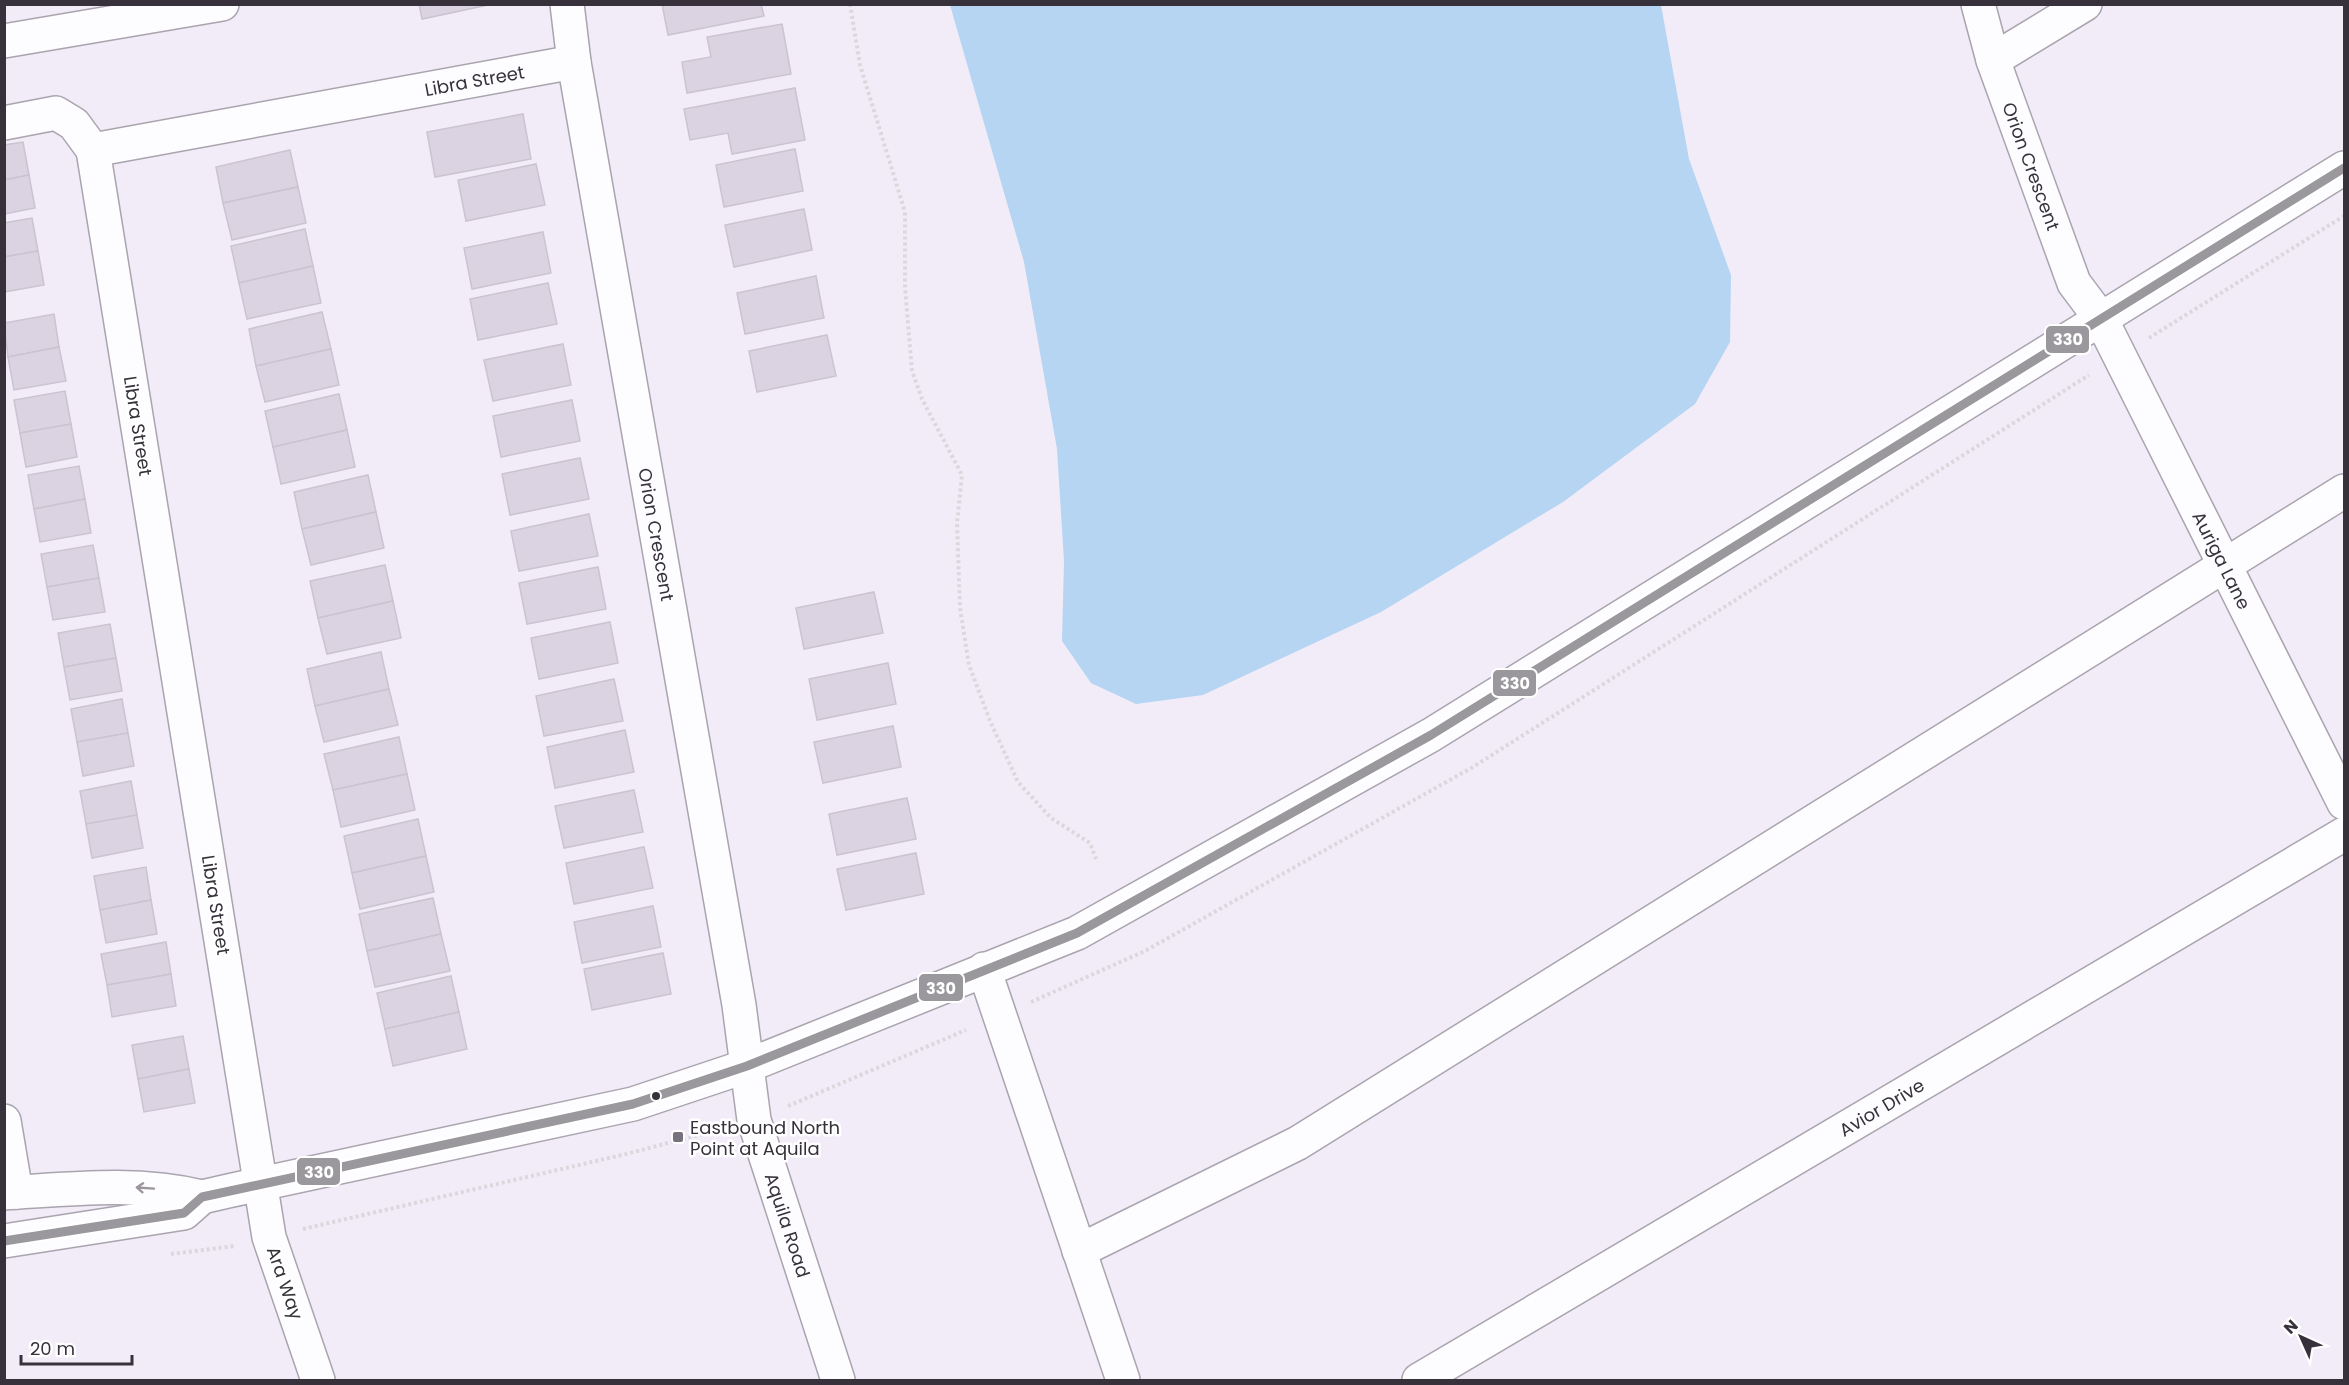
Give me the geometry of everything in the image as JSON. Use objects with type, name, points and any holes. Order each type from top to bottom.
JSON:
[{"type":"street","points":[[4,41],[222,4]]},
{"type":"street","name":"Orion Crescent","points":[[567,4],[574,62],[737,993],[747,1066]]},
{"type":"street","name":"Orion Crescent","points":[[1978,4],[1993,60],[2074,283],[2101,319]]},
{"type":"street","points":[[1993,60],[2085,4]]},
{"type":"street","name":"Libra Street","points":[[260,1184],[93,150],[574,62]]},
{"type":"street","points":[[4,123],[56,113],[74,124],[93,150]]},
{"type":"street","points":[[4,1121],[10,1193],[127,1186],[172,1190],[202,1197],[633,1104],[747,1066],[1077,933],[1431,735],[2344,168]]},
{"type":"street","name":"Auriga Lane","points":[[2101,319],[2344,803]]},
{"type":"street","points":[[1079,1251],[1298,1143],[2344,491]]},
{"type":"street","name":"Avior Drive","points":[[1419,1380],[2344,834]]},
{"type":"street","points":[[984,969],[1123,1380]]},
{"type":"street","name":"Aquila Road","points":[[747,1066],[754,1120],[838,1380]]},
{"type":"street","name":"Ara Way","points":[[260,1184],[269,1237],[318,1380]]},
{"type":"street","points":[[4,1241],[184,1213],[202,1197]]},
{"type":"path","points":[[850,4],[860,65],[905,212],[906,287],[912,371],[922,399],[962,476],[957,523],[960,608],[969,665],[990,722],[1018,782],[1051,818],[1090,843],[1096,859]]},
{"type":"water","points":[[950,5],[1661,5],[1689,159],[1731,275],[1730,342],[1695,404],[1563,502],[1381,612],[1203,695],[1136,704],[1091,683],[1062,641],[1064,561],[1057,449],[1024,262]]},
{"type":"building","points":[[419,4],[493,4],[422,19]]},
{"type":"building","points":[[662,4],[761,4],[764,16],[668,35]]},
{"type":"building","points":[[782,24],[791,74],[687,93],[682,62],[711,57],[707,37]]},
{"type":"building","points":[[795,88],[805,140],[732,154],[728,133],[690,140],[684,109]]},
{"type":"building","points":[[523,114],[531,159],[435,177],[427,132]]},
{"type":"building","points":[[23,142],[29,175],[4,180],[4,145]]},
{"type":"building","points":[[795,149],[803,191],[724,207],[716,165]]},
{"type":"building","points":[[290,150],[298,187],[223,203],[216,167]]},
{"type":"building","points":[[536,164],[545,205],[466,221],[458,180]]},
{"type":"building","points":[[29,175],[35,208],[4,214],[4,180]]},
{"type":"building","points":[[298,187],[306,223],[232,240],[223,203]]},
{"type":"building","points":[[804,209],[812,250],[734,267],[725,225]]},
{"type":"building","points":[[32,218],[38,251],[4,257],[4,223]]},
{"type":"building","points":[[305,229],[313,266],[239,283],[231,246]]},
{"type":"building","points":[[543,232],[551,273],[472,289],[464,248]]},
{"type":"building","points":[[38,251],[44,285],[4,292],[4,257]]},
{"type":"building","points":[[313,266],[321,303],[247,319],[239,283]]},
{"type":"building","points":[[816,276],[824,318],[745,334],[737,293]]},
{"type":"building","points":[[548,283],[557,324],[478,340],[470,299]]},
{"type":"building","points":[[322,312],[331,349],[256,366],[249,329]]},
{"type":"building","points":[[54,314],[59,347],[8,357],[4,323]]},
{"type":"building","points":[[827,335],[836,376],[757,392],[749,351]]},
{"type":"building","points":[[563,344],[571,385],[493,401],[484,360]]},
{"type":"building","points":[[59,347],[66,381],[14,390],[8,357]]},
{"type":"building","points":[[331,349],[339,385],[265,402],[256,366]]},
{"type":"building","points":[[65,391],[71,424],[20,433],[14,400]]},
{"type":"building","points":[[339,394],[347,430],[273,447],[265,411]]},
{"type":"building","points":[[572,400],[580,441],[501,457],[493,416]]},
{"type":"building","points":[[71,424],[77,457],[26,467],[20,433]]},
{"type":"building","points":[[347,430],[355,467],[281,484],[273,447]]},
{"type":"building","points":[[580,458],[589,499],[510,515],[502,474]]},
{"type":"building","points":[[79,466],[85,499],[34,509],[28,475]]},
{"type":"building","points":[[368,475],[376,512],[302,529],[294,492]]},
{"type":"building","points":[[85,499],[91,533],[40,542],[34,509]]},
{"type":"building","points":[[376,512],[384,548],[311,565],[302,529]]},
{"type":"building","points":[[589,514],[598,556],[519,571],[511,531]]},
{"type":"building","points":[[93,545],[99,578],[47,587],[41,554]]},
{"type":"building","points":[[385,565],[393,601],[318,618],[310,581]]},
{"type":"building","points":[[598,567],[606,609],[527,624],[519,583]]},
{"type":"building","points":[[99,578],[105,612],[53,620],[47,587]]},
{"type":"building","points":[[874,592],[883,633],[804,649],[796,608]]},
{"type":"building","points":[[393,601],[401,638],[327,654],[318,618]]},
{"type":"building","points":[[610,622],[618,663],[539,679],[531,638]]},
{"type":"building","points":[[110,624],[116,658],[64,667],[58,633]]},
{"type":"building","points":[[381,652],[389,689],[315,706],[307,669]]},
{"type":"building","points":[[116,658],[122,691],[70,700],[64,667]]},
{"type":"building","points":[[888,663],[896,704],[817,720],[809,679]]},
{"type":"building","points":[[614,679],[623,721],[544,736],[536,696]]},
{"type":"building","points":[[389,689],[398,725],[324,742],[315,706]]},
{"type":"building","points":[[122,699],[128,733],[77,742],[71,709]]},
{"type":"building","points":[[893,726],[901,767],[823,783],[814,742]]},
{"type":"building","points":[[625,730],[634,772],[555,788],[547,747]]},
{"type":"building","points":[[128,733],[134,766],[83,776],[77,742]]},
{"type":"building","points":[[399,737],[407,774],[333,790],[324,754]]},
{"type":"building","points":[[407,774],[415,810],[341,827],[333,790]]},
{"type":"building","points":[[131,781],[137,815],[86,824],[80,791]]},
{"type":"building","points":[[634,790],[643,832],[564,848],[555,806]]},
{"type":"building","points":[[907,798],[916,839],[837,855],[829,814]]},
{"type":"building","points":[[137,815],[143,848],[92,858],[86,824]]},
{"type":"building","points":[[418,819],[426,856],[352,873],[344,836]]},
{"type":"building","points":[[644,847],[653,888],[574,904],[566,863]]},
{"type":"building","points":[[916,853],[924,894],[846,910],[837,869]]},
{"type":"building","points":[[426,856],[434,892],[360,909],[352,873]]},
{"type":"building","points":[[146,867],[151,900],[100,910],[94,876]]},
{"type":"building","points":[[433,898],[441,934],[367,951],[359,914]]},
{"type":"building","points":[[151,900],[157,934],[106,943],[100,910]]},
{"type":"building","points":[[653,906],[661,947],[582,963],[574,922]]},
{"type":"building","points":[[441,934],[450,971],[375,987],[367,951]]},
{"type":"building","points":[[166,942],[171,974],[107,985],[101,954]]},
{"type":"building","points":[[663,953],[671,994],[592,1010],[584,969]]},
{"type":"building","points":[[171,974],[176,1006],[112,1017],[107,985]]},
{"type":"building","points":[[451,976],[459,1012],[385,1029],[377,993]]},
{"type":"building","points":[[459,1012],[467,1049],[393,1066],[385,1029]]},
{"type":"building","points":[[183,1036],[189,1069],[138,1079],[132,1045]]},
{"type":"building","points":[[189,1069],[195,1103],[144,1112],[138,1079]]},
{"type":"transit line","name":"330","points":[[4,1241],[184,1213],[202,1197],[633,1104],[747,1066],[1077,933],[1431,735],[2344,168]]},
{"type":"place","name":"Eastbound North Point at Aquila","points":[[678,1137]]}]
